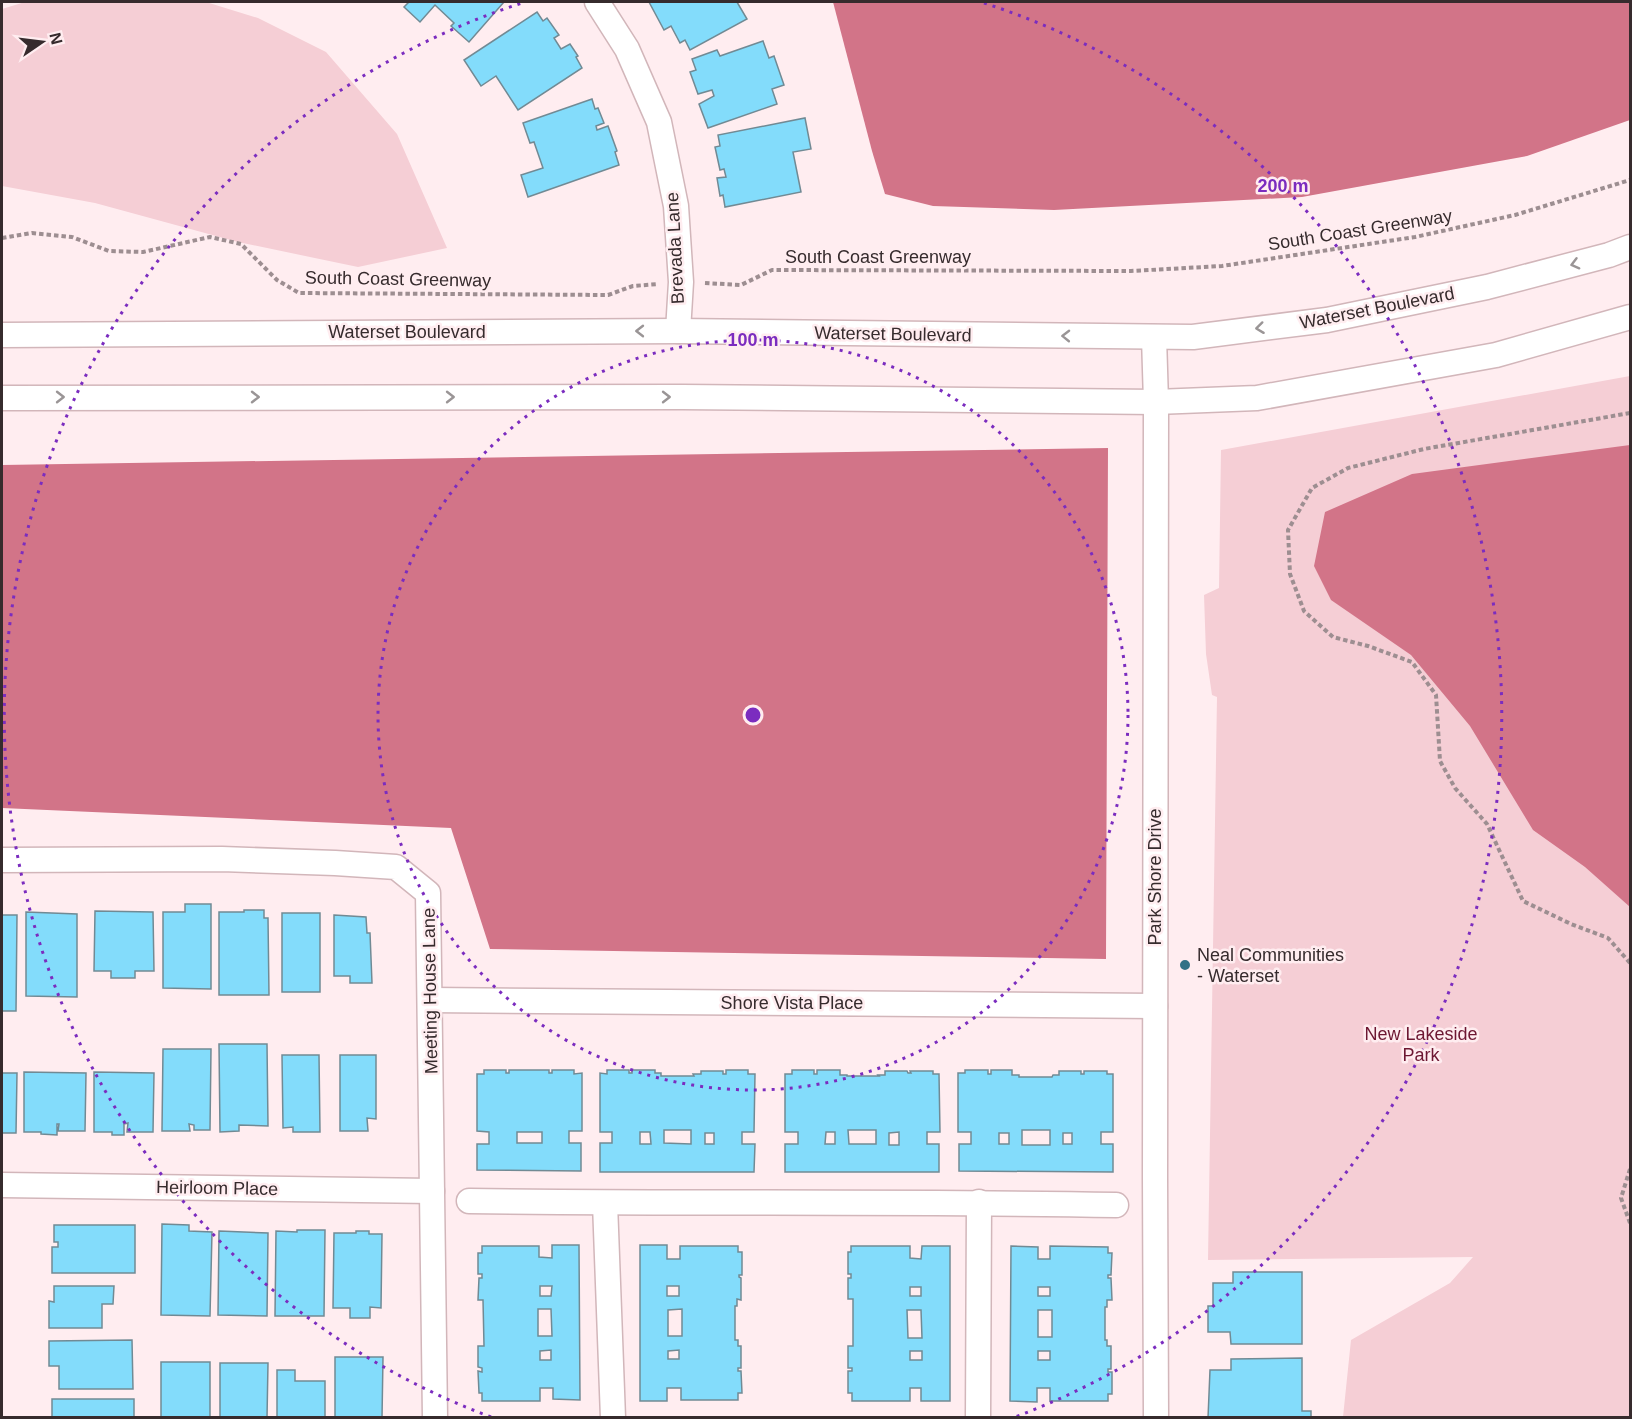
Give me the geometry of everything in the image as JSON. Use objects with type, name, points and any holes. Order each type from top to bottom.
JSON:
[{"type":"street","name":"Brevada Lane","points":[[597,2],[627,49],[659,122],[676,206],[681,282],[678,331]]},
{"type":"street","name":"Waterset Boulevard","points":[[2,335],[678,331],[1193,337],[1327,320],[1487,287],[1609,255],[1630,247]]},
{"type":"street","points":[[2,398],[682,397],[1156,402],[1257,398],[1496,355],[1630,317]]},
{"type":"street","name":"Park Shore Drive","points":[[1154,337],[1156,402],[1156,1418]]},
{"type":"street","name":"Meeting House Lane","points":[[2,860],[222,860],[396,867],[428,893],[435,1418]]},
{"type":"street","name":"Shore Vista Place","points":[[430,1000],[1155,1006]]},
{"type":"street","name":"Heirloom Place","points":[[2,1185],[432,1191]]},
{"type":"street","points":[[469,1201],[979,1202],[1116,1205]]},
{"type":"street","points":[[978,1418],[979,1202]]},
{"type":"street","points":[[605,1203],[613,1418]]},
{"type":"path","name":"South Coast Greenway","points":[[2,238],[32,232],[72,237],[109,252],[143,252],[210,237],[241,244],[277,280],[299,293],[608,295],[633,285],[681,282],[741,285],[772,270],[1131,271],[1222,266],[1415,237],[1515,214],[1630,180]]},
{"type":"path","points":[[1630,413],[1424,449],[1348,468],[1312,488],[1288,530],[1290,574],[1304,611],[1333,637],[1368,646],[1412,662],[1436,695],[1440,761],[1455,788],[1487,824],[1523,901],[1570,924],[1608,938],[1630,963]]},
{"type":"path","points":[[1630,1169],[1621,1198],[1630,1223]]},
{"type":"green space","points":[[25,2],[206,2],[258,18],[326,52],[397,134],[447,248],[358,267],[238,242],[95,203],[2,186],[2,9]]},
{"type":"green space","name":"New Lakeside Park","points":[[1630,376],[1630,1417],[1343,1417],[1351,1340],[1450,1283],[1473,1257],[1208,1260],[1217,697],[1212,695],[1206,654],[1204,595],[1219,588],[1221,450]]},
{"type":"shaded area","points":[[833,2],[1630,2],[1630,120],[1527,156],[1302,197],[1054,210],[933,206],[885,194]]},
{"type":"shaded area","points":[[1630,445],[1630,907],[1585,867],[1533,830],[1470,726],[1411,655],[1331,600],[1314,566],[1325,512],[1412,474]]},
{"type":"shaded area","points":[[1108,448],[1106,959],[490,949],[451,828],[2,808],[2,465]]},
{"type":"building","points":[[409,2],[504,2],[469,42],[451,26],[454,23],[435,5],[420,22],[404,7]]},
{"type":"building","points":[[649,2],[737,2],[747,19],[690,50],[685,40],[680,43],[671,26],[664,30]]},
{"type":"building","points":[[537,12],[543,21],[547,18],[559,35],[554,38],[561,49],[570,44],[582,68],[518,110],[496,76],[481,86],[464,60]]},
{"type":"building","points":[[763,41],[769,58],[774,56],[784,85],[772,89],[777,104],[708,128],[699,104],[714,96],[712,90],[698,94],[690,72],[696,70],[692,59],[717,50],[720,56]]},
{"type":"building","points":[[592,99],[604,123],[596,126],[597,130],[608,126],[617,151],[615,152],[619,165],[528,197],[521,175],[543,168],[534,142],[530,143],[523,123]]},
{"type":"building","points":[[805,118],[811,149],[793,152],[801,192],[725,207],[723,195],[720,196],[717,178],[726,177],[724,169],[720,170],[715,147],[720,146],[718,135]]},
{"type":"building","points":[[185,904],[211,904],[211,989],[163,988],[163,912],[185,912]]},
{"type":"building","points":[[244,910],[264,910],[264,918],[268,918],[269,995],[219,995],[219,912],[244,912]]},
{"type":"building","points":[[95,911],[153,912],[154,971],[135,971],[135,978],[111,978],[111,971],[94,971]]},
{"type":"building","points":[[26,912],[77,914],[77,997],[26,996]]},
{"type":"building","points":[[282,913],[320,913],[320,992],[282,992]]},
{"type":"building","points":[[2,915],[17,915],[16,1011],[2,1011]]},
{"type":"building","points":[[334,915],[366,917],[367,933],[370,933],[372,983],[350,983],[350,976],[334,976]]},
{"type":"building","points":[[219,1044],[267,1044],[268,1126],[239,1125],[239,1131],[220,1132]]},
{"type":"building","points":[[163,1049],[211,1049],[210,1130],[194,1130],[194,1125],[189,1124],[190,1131],[162,1131]]},
{"type":"building","points":[[282,1055],[319,1055],[320,1132],[293,1132],[293,1127],[283,1128]]},
{"type":"building","points":[[340,1055],[376,1055],[376,1119],[367,1118],[368,1131],[340,1131]]},
{"type":"building","points":[[484,1070],[506,1070],[506,1073],[509,1073],[509,1070],[549,1070],[549,1073],[552,1073],[552,1070],[574,1070],[574,1074],[582,1073],[582,1131],[569,1131],[569,1143],[581,1143],[581,1171],[477,1170],[477,1144],[489,1144],[489,1132],[477,1131],[477,1074],[484,1074]],"holes":[[[517,1132],[542,1132],[542,1143],[517,1143]]]},
{"type":"building","points":[[607,1070],[629,1070],[629,1073],[632,1073],[632,1070],[655,1070],[655,1073],[661,1073],[661,1076],[694,1076],[693,1074],[701,1074],[701,1071],[723,1071],[723,1074],[726,1074],[726,1070],[748,1070],[748,1074],[755,1074],[754,1132],[742,1132],[742,1144],[755,1144],[754,1172],[600,1172],[600,1143],[612,1143],[612,1132],[600,1132],[600,1073],[607,1074]],"holes":[[[664,1130],[691,1130],[691,1144],[664,1143]],[[640,1132],[650,1132],[651,1144],[640,1144]],[[705,1133],[714,1133],[714,1144],[705,1144]]]},
{"type":"building","points":[[792,1070],[814,1070],[814,1074],[817,1074],[817,1070],[840,1070],[840,1075],[847,1076],[879,1076],[885,1075],[885,1071],[911,1073],[910,1071],[933,1071],[933,1074],[939,1074],[940,1132],[927,1132],[927,1144],[939,1144],[939,1172],[785,1172],[785,1144],[798,1144],[798,1132],[785,1132],[785,1074],[792,1074]],"holes":[[[848,1130],[876,1130],[876,1144],[849,1144]],[[826,1132],[835,1132],[835,1144],[825,1144]],[[899,1132],[899,1145],[889,1145],[889,1133]]]},
{"type":"building","points":[[965,1070],[988,1070],[988,1074],[991,1074],[991,1070],[1012,1070],[1012,1075],[1019,1075],[1019,1077],[1052,1077],[1059,1075],[1059,1071],[1081,1071],[1081,1074],[1084,1074],[1084,1071],[1107,1071],[1107,1074],[1113,1074],[1113,1132],[1101,1132],[1101,1144],[1113,1144],[1113,1172],[959,1171],[959,1144],[971,1144],[971,1132],[958,1132],[958,1073],[965,1073]],"holes":[[[1022,1130],[1050,1130],[1050,1145],[1022,1145]],[[999,1133],[1009,1133],[1009,1144],[999,1144]],[[1063,1133],[1072,1133],[1072,1144],[1063,1144]]]},
{"type":"building","points":[[24,1072],[86,1073],[85,1131],[58,1131],[59,1124],[57,1124],[57,1135],[24,1132]]},
{"type":"building","points":[[94,1072],[154,1073],[153,1132],[127,1132],[128,1123],[124,1124],[124,1135],[94,1132]]},
{"type":"building","points":[[2,1073],[17,1073],[16,1133],[2,1133]]},
{"type":"building","points":[[162,1224],[189,1225],[189,1231],[212,1232],[210,1316],[161,1315]]},
{"type":"building","points":[[54,1225],[135,1225],[135,1273],[52,1273],[52,1247],[58,1247],[58,1242],[54,1242]]},
{"type":"building","points":[[297,1230],[325,1230],[324,1316],[275,1316],[276,1231],[297,1232]]},
{"type":"building","points":[[219,1231],[268,1233],[267,1316],[218,1315]]},
{"type":"building","points":[[356,1231],[382,1234],[381,1308],[370,1307],[370,1318],[350,1318],[350,1308],[333,1308],[334,1233],[356,1233]]},
{"type":"building","points":[[552,1245],[579,1245],[580,1400],[553,1399],[553,1388],[540,1388],[540,1401],[482,1401],[482,1393],[479,1393],[478,1371],[482,1372],[482,1368],[478,1367],[478,1346],[484,1346],[483,1300],[478,1300],[479,1278],[482,1278],[482,1274],[478,1274],[478,1253],[482,1253],[482,1246],[539,1246],[539,1257],[552,1258]],"holes":[[[540,1286],[552,1286],[551,1296],[540,1296]],[[538,1309],[551,1309],[552,1336],[538,1336]],[[551,1350],[551,1360],[540,1360],[540,1351]]]},
{"type":"building","points":[[640,1245],[667,1245],[667,1259],[680,1259],[680,1246],[738,1246],[738,1252],[742,1252],[742,1275],[739,1275],[741,1300],[737,1299],[737,1306],[735,1306],[735,1340],[738,1340],[738,1346],[741,1346],[741,1368],[738,1368],[738,1371],[741,1371],[742,1393],[738,1393],[738,1400],[681,1400],[681,1388],[667,1388],[667,1401],[640,1401]],"holes":[[[667,1286],[679,1286],[679,1296],[667,1296]],[[682,1309],[682,1336],[668,1336],[668,1310]],[[679,1350],[679,1359],[668,1359],[668,1351]]]},
{"type":"building","points":[[851,1246],[910,1246],[910,1258],[921,1259],[922,1246],[950,1246],[950,1401],[921,1401],[921,1388],[910,1388],[910,1401],[852,1401],[852,1393],[848,1393],[848,1371],[852,1371],[852,1368],[848,1368],[848,1346],[853,1346],[853,1299],[848,1299],[848,1278],[851,1278],[851,1274],[848,1274],[848,1252],[851,1252]],"holes":[[[910,1287],[921,1287],[921,1296],[910,1296]],[[907,1310],[921,1310],[922,1338],[908,1338]],[[910,1351],[922,1351],[922,1360],[910,1360]]]},
{"type":"building","points":[[1011,1246],[1038,1247],[1038,1259],[1050,1259],[1050,1246],[1108,1247],[1108,1253],[1112,1253],[1111,1275],[1108,1275],[1108,1278],[1111,1278],[1112,1300],[1107,1300],[1107,1307],[1105,1307],[1105,1340],[1107,1340],[1107,1346],[1111,1346],[1111,1369],[1108,1369],[1108,1372],[1112,1372],[1112,1394],[1108,1394],[1108,1401],[1050,1401],[1050,1388],[1037,1388],[1037,1402],[1010,1401]],"holes":[[[1038,1287],[1050,1287],[1050,1296],[1038,1296]],[[1038,1310],[1052,1310],[1052,1337],[1038,1337]],[[1038,1351],[1050,1351],[1050,1360],[1038,1360]]]},
{"type":"building","points":[[1233,1272],[1302,1272],[1302,1344],[1231,1344],[1230,1332],[1208,1332],[1208,1306],[1213,1306],[1213,1283],[1233,1283]]},
{"type":"building","points":[[54,1286],[114,1286],[113,1304],[102,1304],[102,1328],[49,1328],[49,1301],[54,1302]]},
{"type":"building","points":[[132,1340],[133,1389],[59,1389],[59,1366],[49,1366],[49,1341]]},
{"type":"building","points":[[335,1357],[383,1357],[382,1418],[335,1418]]},
{"type":"building","points":[[1302,1358],[1302,1411],[1311,1411],[1311,1418],[1208,1418],[1210,1370],[1231,1370],[1231,1359]]},
{"type":"building","points":[[161,1362],[210,1362],[210,1418],[161,1418]]},
{"type":"building","points":[[220,1363],[268,1363],[267,1418],[220,1418]]},
{"type":"building","points":[[277,1370],[295,1370],[295,1381],[325,1381],[325,1418],[277,1418]]},
{"type":"building","points":[[52,1399],[134,1399],[134,1418],[52,1418]]},
{"type":"place","name":"Neal Communities - Waterset","points":[[1185,965]]}]
